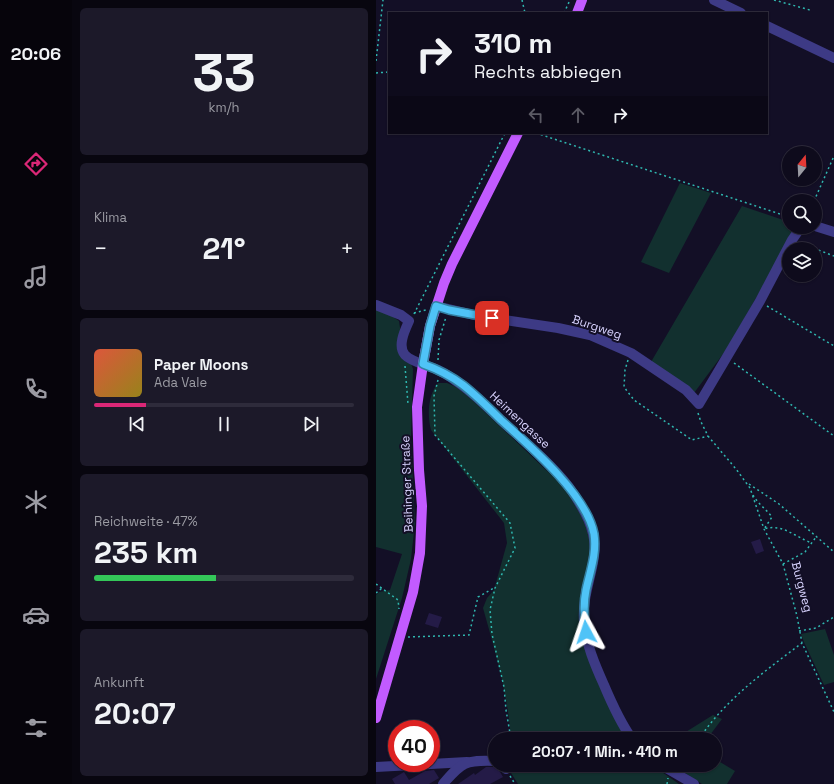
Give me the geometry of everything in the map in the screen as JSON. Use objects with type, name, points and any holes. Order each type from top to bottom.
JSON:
[{"type":"main road","points":[[577,12],[582,0]]},
{"type":"main road","name":"Beihinger Straße","points":[[376,718],[413,592],[420,553],[422,506],[417,407],[430,326],[444,283],[517,134]]},
{"type":"street","points":[[714,0],[739,12]]},
{"type":"street","points":[[768,26],[834,58]]},
{"type":"street","points":[[822,228],[834,232]]},
{"type":"street","points":[[699,404],[760,301],[796,234]]},
{"type":"street","points":[[376,305],[401,315],[409,321],[403,337],[402,348],[404,354]]},
{"type":"street","name":"Burgweg","points":[[436,306],[505,321],[558,328],[590,335],[631,353],[686,390],[699,404]]},
{"type":"street","name":"Heimengasse","points":[[404,354],[407,357],[438,370],[463,386],[544,460],[568,487],[587,516],[593,532],[595,549],[584,604],[584,622],[588,643],[612,702],[627,732]]},
{"type":"street","points":[[376,767],[488,761]]},
{"type":"street","points":[[443,784],[456,769],[467,762]]},
{"type":"street","points":[[673,772],[694,784]]},
{"type":"path","points":[[376,61],[383,0]]},
{"type":"path","points":[[522,0],[525,12]]},
{"type":"path","points":[[564,12],[570,0]]},
{"type":"path","points":[[774,0],[810,10]]},
{"type":"path","points":[[376,73],[388,72]]},
{"type":"path","points":[[436,306],[414,313],[504,134]]},
{"type":"path","points":[[539,134],[782,215]]},
{"type":"path","points":[[817,194],[834,156]]},
{"type":"path","points":[[792,240],[834,256]]},
{"type":"path","points":[[760,301],[834,346]]},
{"type":"path","points":[[449,310],[439,340],[438,370],[434,396],[435,434],[510,523],[514,548],[495,588],[490,610],[492,634],[504,687],[510,732]]},
{"type":"path","points":[[631,353],[625,370],[624,387],[634,400],[692,440],[708,436]]},
{"type":"path","points":[[404,354],[408,406]]},
{"type":"path","points":[[727,358],[834,436]]},
{"type":"path","name":"Burgweg","points":[[699,404],[698,411],[701,422],[708,436],[750,488],[764,529],[783,564],[797,616],[802,643],[834,712]]},
{"type":"path","points":[[747,483],[779,504],[834,552]]},
{"type":"path","points":[[750,488],[758,503],[768,511],[772,517],[764,529]]},
{"type":"path","points":[[764,529],[769,527],[781,528],[812,543]]},
{"type":"path","points":[[783,564],[805,552],[816,537]]},
{"type":"path","points":[[376,584],[398,600],[399,611],[402,598]]},
{"type":"path","points":[[376,593],[382,588]]},
{"type":"path","points":[[400,638],[469,635],[478,597],[495,588]]},
{"type":"path","points":[[799,632],[816,628],[834,617]]},
{"type":"path","points":[[704,732],[708,725],[754,680],[802,643]]},
{"type":"green space","points":[[680,183],[711,193],[669,273],[641,262]]},
{"type":"green space","points":[[742,206],[782,220],[782,234],[793,234],[788,242],[782,242],[782,253],[726,350],[694,393],[651,362]]},
{"type":"green space","points":[[376,309],[386,312],[399,321],[401,334],[413,369],[411,438],[415,523],[411,559],[402,598],[376,679],[376,595],[379,592],[390,590],[402,554],[376,547]]},
{"type":"green space","points":[[438,383],[447,383],[461,389],[565,488],[587,522],[592,553],[580,593],[586,642],[624,732],[510,732],[504,689],[483,608],[487,598],[494,590],[507,543],[504,523],[431,430],[429,405]]},
{"type":"green space","points":[[825,629],[834,655],[834,682],[824,685],[801,634]]},
{"type":"green space","points":[[713,715],[722,719],[712,732],[686,732]]},
{"type":"green space","points":[[722,763],[735,771],[727,784],[702,784],[684,772],[722,772]]},
{"type":"green space","points":[[510,772],[662,772],[679,784],[518,784]]},
{"type":"building","points":[[760,539],[764,551],[756,554],[751,542]]},
{"type":"building","points":[[429,613],[442,617],[438,628],[425,624]]},
{"type":"building","points":[[488,767],[488,772],[500,772],[503,777],[490,784],[458,784],[474,773],[475,775]]},
{"type":"building","points":[[404,772],[409,780],[423,772],[435,772],[439,778],[429,784],[395,784],[392,779]]},
{"type":"route","points":[[492,318],[436,306],[430,326],[423,364],[456,380],[470,392],[544,460],[568,487],[581,506],[587,516],[593,532],[595,549],[584,604],[584,622],[586,632]]}]
